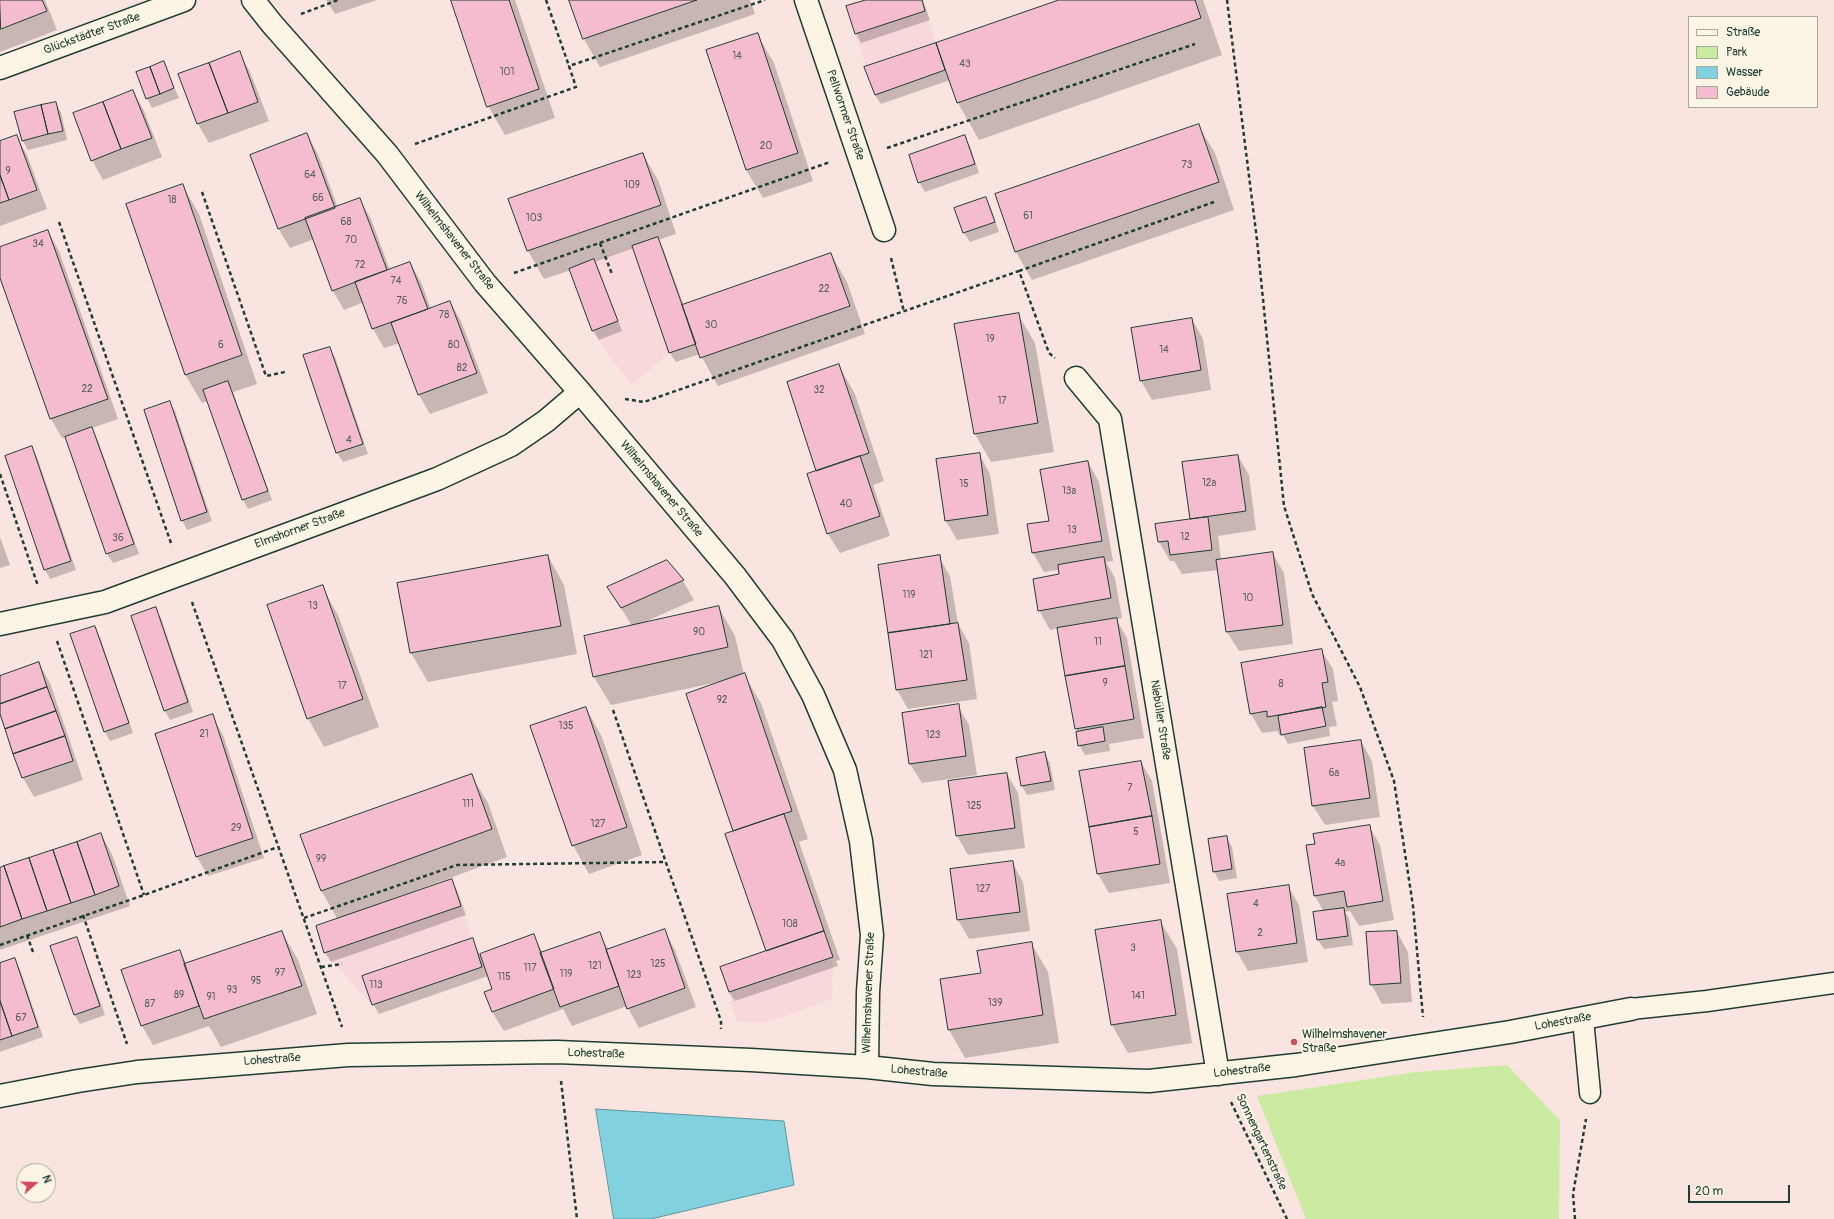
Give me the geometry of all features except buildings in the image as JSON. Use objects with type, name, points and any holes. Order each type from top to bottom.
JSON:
[{"type":"street","name":"Glückstädter Straße","points":[[0,68],[184,0]]},
{"type":"street","name":"Wilhelmshavener Straße","points":[[253,0],[272,24],[387,154],[486,283],[735,576],[782,640],[813,695],[845,770],[862,840],[872,935],[868,992],[867,1067]]},
{"type":"street","name":"Pellwormer Straße","points":[[806,0],[884,230]]},
{"type":"street","name":"Niebüller Straße","points":[[1076,378],[1110,419],[1218,1074]]},
{"type":"street","name":"Elmshorner Straße","points":[[0,624],[105,602],[437,479],[511,445],[546,421],[580,392]]},
{"type":"street","name":"Lohestraße","points":[[0,1096],[78,1081],[137,1072],[348,1054],[557,1052],[721,1058],[867,1067],[933,1074],[1149,1081],[1296,1065],[1583,1019],[1631,1009]]},
{"type":"lane","name":"Lohestraße","points":[[1631,1009],[1707,1001],[1834,983]]},
{"type":"lane","points":[[1583,1019],[1590,1093]]},
{"type":"path","points":[[272,24],[338,0]]},
{"type":"path","points":[[387,154],[576,87],[546,0]]},
{"type":"path","points":[[569,66],[765,0]]},
{"type":"path","points":[[1227,0],[1257,240],[1284,506],[1312,594],[1360,687],[1394,781],[1413,906],[1426,1045]]},
{"type":"path","points":[[486,283],[857,152],[886,148],[1196,44]]},
{"type":"path","points":[[202,192],[266,376],[285,372]]},
{"type":"path","points":[[580,392],[644,402],[1214,202]]},
{"type":"path","points":[[59,222],[278,847],[341,1022],[348,1054]]},
{"type":"path","points":[[884,230],[904,312]]},
{"type":"path","points":[[600,243],[612,274]]},
{"type":"path","points":[[1019,271],[1049,353],[1076,378]]},
{"type":"path","points":[[0,474],[144,896]]},
{"type":"path","points":[[613,710],[721,1021],[721,1058]]},
{"type":"path","points":[[0,944],[83,915],[144,896],[278,847]]},
{"type":"path","points":[[304,918],[457,865],[666,862]]},
{"type":"path","points":[[83,915],[137,1072]]},
{"type":"path","points":[[27,935],[33,952]]},
{"type":"path","points":[[321,967],[342,964]]},
{"type":"path","points":[[557,1052],[577,1219]]},
{"type":"path","name":"Sonnengartenstraße","points":[[1218,1074],[1287,1219]]},
{"type":"path","points":[[1575,1219],[1573,1194],[1590,1093]]},
{"type":"shaded area","points":[[866,0],[922,0],[945,70],[875,95],[846,6]]},
{"type":"shaded area","points":[[658,237],[696,344],[669,354],[631,385],[592,331],[569,269]]},
{"type":"shaded area","points":[[452,879],[482,967],[372,1005],[324,953],[316,926]]},
{"type":"shaded area","points":[[824,931],[833,957],[832,999],[766,1023],[737,1021],[720,967]]},
{"type":"green space","points":[[1507,1065],[1560,1120],[1559,1219],[1306,1219],[1257,1096],[1416,1072]]},
{"type":"water","points":[[596,1109],[784,1121],[794,1185],[651,1219],[614,1219]]},
{"type":"place","name":"Wilhelmshavener Straße","points":[[1294,1042]]}]
